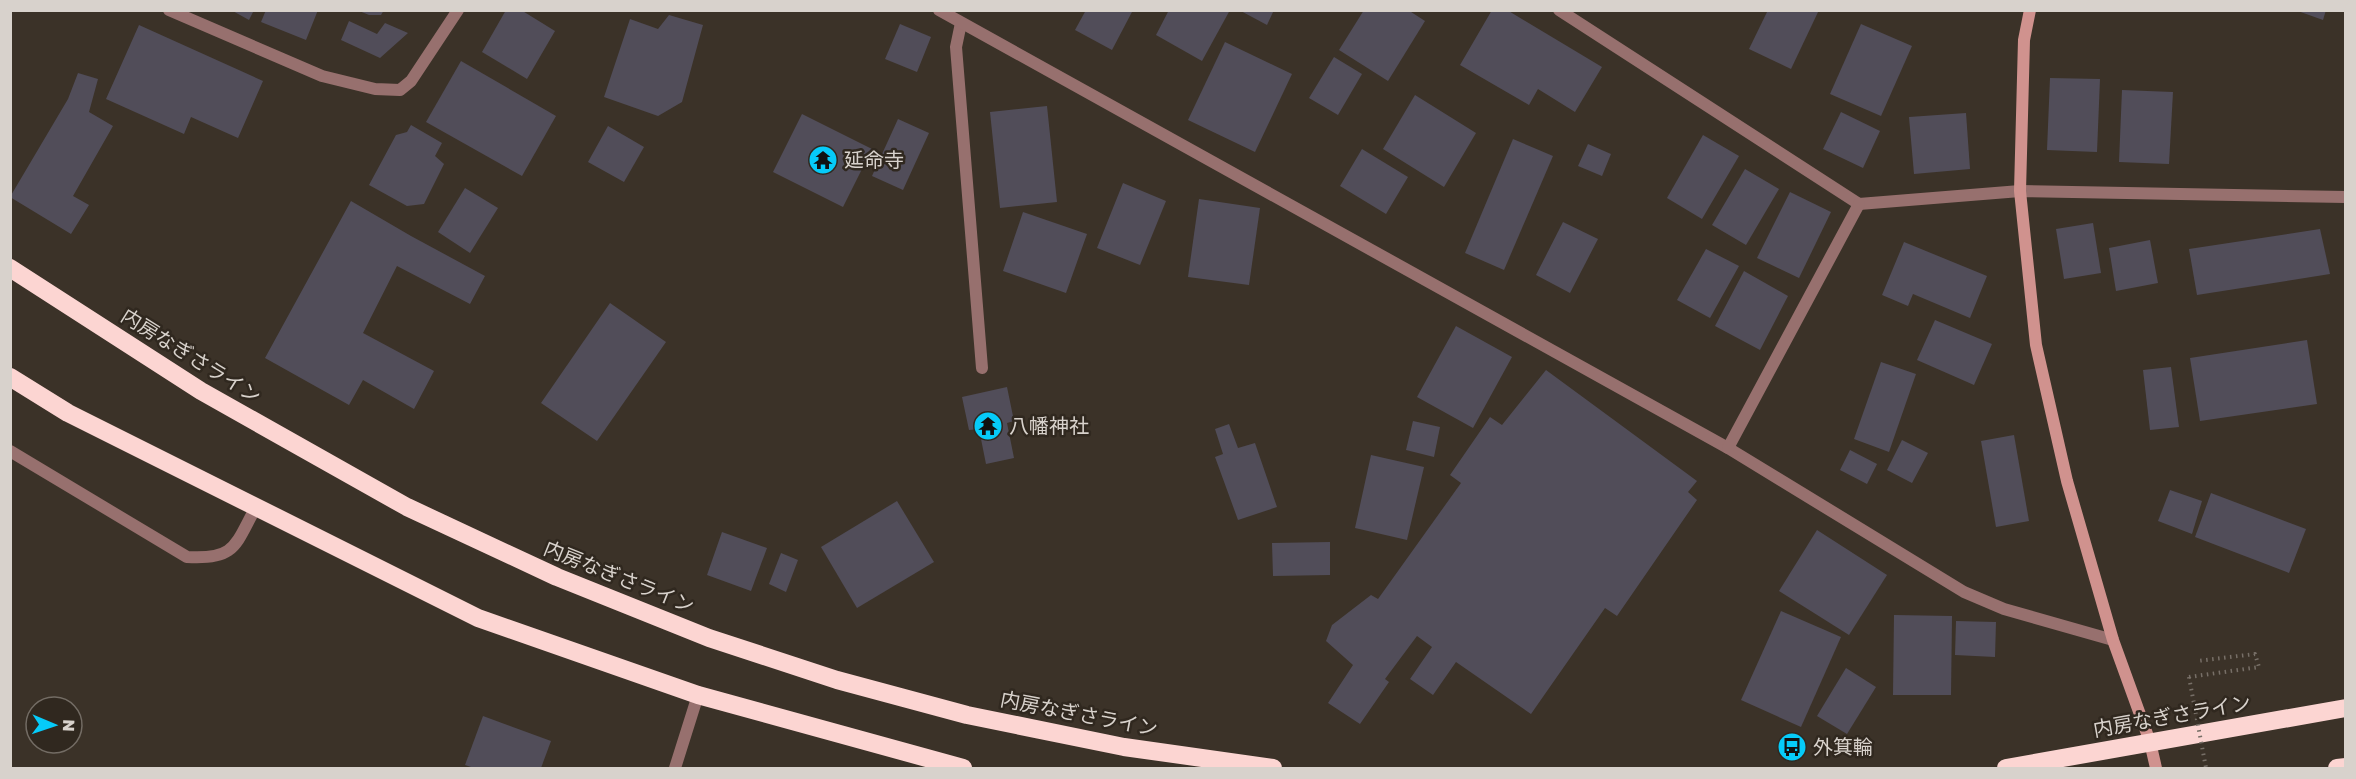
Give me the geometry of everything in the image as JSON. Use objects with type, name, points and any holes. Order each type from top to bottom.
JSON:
[{"type":"highway","name":"内房なぎさライン","points":[[10,268],[201,391],[407,507],[557,577],[709,638],[837,680],[967,715],[1124,747],[1273,768]]},
{"type":"highway","points":[[10,377],[68,413],[478,618],[698,694],[963,768]]},
{"type":"highway","name":"内房なぎさライン","points":[[2006,768],[2346,708]]},
{"type":"highway","points":[[2337,768],[2346,767]]},
{"type":"street","points":[[169,10],[322,76],[375,89],[400,90],[411,81],[458,10]]},
{"type":"street","points":[[939,10],[1728,448],[1964,592],[2004,609],[2113,640]]},
{"type":"street","points":[[1559,10],[1859,204],[2020,191],[2346,197]]},
{"type":"street","points":[[2030,10],[2024,40],[2020,191],[2036,345],[2067,481],[2113,640],[2150,742],[2156,768]]},
{"type":"street","points":[[961,23],[956,47],[982,368]]},
{"type":"street","points":[[1728,448],[1859,204]]},
{"type":"street","points":[[10,451],[187,557],[219,556],[232,549],[256,507]]},
{"type":"street","points":[[675,768],[698,694]]},
{"type":"path","points":[[2197,661],[2255,654],[2259,666],[2189,677],[2206,768]]},
{"type":"building","points":[[231,10],[254,10],[249,20]]},
{"type":"building","points":[[266,10],[318,10],[306,40],[261,22]]},
{"type":"building","points":[[357,10],[384,10],[381,15],[369,15]]},
{"type":"building","points":[[506,10],[521,10],[555,31],[527,79],[482,52]]},
{"type":"building","points":[[1086,10],[1133,10],[1112,50],[1075,30]]},
{"type":"building","points":[[1169,10],[1230,10],[1202,61],[1156,35]]},
{"type":"building","points":[[1239,10],[1274,10],[1267,25]]},
{"type":"building","points":[[1364,10],[1408,10],[1425,21],[1388,81],[1339,50]]},
{"type":"building","points":[[1492,10],[1507,10],[1602,67],[1575,112],[1538,89],[1529,105],[1460,65]]},
{"type":"building","points":[[1768,10],[1819,10],[1791,69],[1749,49]]},
{"type":"building","points":[[2295,10],[2326,10],[2323,20]]},
{"type":"building","points":[[669,15],[703,25],[682,102],[658,116],[604,97],[630,19],[658,29]]},
{"type":"building","points":[[349,21],[377,34],[385,23],[408,33],[380,58],[341,40]]},
{"type":"building","points":[[900,24],[931,37],[917,72],[885,59]]},
{"type":"building","points":[[1861,24],[1912,46],[1881,116],[1830,94]]},
{"type":"building","points":[[139,25],[263,81],[238,138],[191,117],[184,134],[106,99]]},
{"type":"building","points":[[1225,42],[1292,74],[1255,152],[1188,120]]},
{"type":"building","points":[[1334,57],[1362,74],[1338,115],[1309,98]]},
{"type":"building","points":[[461,61],[556,116],[522,176],[426,122]]},
{"type":"building","points":[[78,73],[98,79],[89,112],[113,126],[73,196],[89,205],[71,234],[10,197],[68,99]]},
{"type":"building","points":[[2050,78],[2100,79],[2097,152],[2047,150]]},
{"type":"building","points":[[2122,90],[2173,92],[2169,164],[2119,162]]},
{"type":"building","points":[[1415,95],[1476,133],[1444,187],[1383,149]]},
{"type":"building","points":[[1047,106],[1057,202],[1000,208],[990,112]]},
{"type":"building","points":[[1841,112],[1880,131],[1863,168],[1823,149]]},
{"type":"building","points":[[1966,113],[1970,169],[1914,174],[1909,117]]},
{"type":"building","name":"延命寺","points":[[802,114],[872,149],[843,207],[773,172]]},
{"type":"building","points":[[898,119],[929,133],[903,190],[872,176]]},
{"type":"building","points":[[411,125],[442,143],[435,156],[444,164],[424,204],[407,206],[369,185],[396,135],[407,132]]},
{"type":"building","points":[[608,126],[644,147],[624,182],[588,162]]},
{"type":"building","points":[[1703,135],[1739,156],[1702,219],[1667,198]]},
{"type":"building","points":[[1513,139],[1553,156],[1504,270],[1465,253]]},
{"type":"building","points":[[1588,144],[1611,154],[1602,176],[1578,166]]},
{"type":"building","points":[[1362,149],[1408,177],[1386,214],[1340,186]]},
{"type":"building","points":[[1745,169],[1779,189],[1746,245],[1712,225]]},
{"type":"building","points":[[1123,183],[1166,201],[1140,265],[1097,248]]},
{"type":"building","points":[[465,188],[498,208],[470,253],[438,232]]},
{"type":"building","points":[[1790,192],[1831,212],[1799,278],[1757,258]]},
{"type":"building","points":[[1199,199],[1260,208],[1249,285],[1188,277]]},
{"type":"building","points":[[351,201],[485,276],[470,304],[397,266],[363,333],[434,371],[414,409],[363,380],[349,405],[265,358]]},
{"type":"building","points":[[1023,212],[1087,234],[1066,293],[1003,271]]},
{"type":"building","points":[[1563,222],[1598,239],[1570,293],[1536,275]]},
{"type":"building","points":[[2093,223],[2101,273],[2064,279],[2056,229]]},
{"type":"building","points":[[2320,229],[2330,274],[2197,295],[2189,249]]},
{"type":"building","points":[[2150,240],[2158,283],[2116,291],[2109,248]]},
{"type":"building","points":[[1904,242],[1987,276],[1970,318],[1913,294],[1908,306],[1882,295]]},
{"type":"building","points":[[1706,249],[1739,266],[1710,318],[1677,300]]},
{"type":"building","points":[[1744,271],[1788,296],[1760,350],[1715,326]]},
{"type":"building","points":[[610,303],[666,342],[597,441],[541,403]]},
{"type":"building","points":[[1935,320],[1992,344],[1974,385],[1917,360]]},
{"type":"building","points":[[1456,326],[1512,357],[1473,428],[1417,397]]},
{"type":"building","points":[[2307,340],[2317,404],[2200,421],[2190,358]]},
{"type":"building","points":[[1881,362],[1916,374],[1889,452],[1854,439]]},
{"type":"building","points":[[2171,367],[2179,427],[2150,430],[2143,370]]},
{"type":"building","points":[[1546,370],[1697,481],[1688,492],[1697,500],[1617,616],[1605,608],[1531,714],[1456,662],[1433,695],[1410,679],[1432,647],[1417,636],[1385,679],[1389,682],[1360,724],[1328,703],[1353,665],[1326,641],[1332,625],[1371,595],[1378,599],[1461,483],[1450,475],[1490,417],[1502,425]]},
{"type":"building","name":"八幡神社","points":[[1007,387],[1014,421],[1007,423],[1014,458],[986,464],[979,429],[969,430],[962,397]]},
{"type":"building","points":[[1413,421],[1440,427],[1434,457],[1406,450]]},
{"type":"building","points":[[1229,424],[1238,448],[1255,443],[1277,507],[1238,520],[1215,457],[1223,454],[1215,429]]},
{"type":"building","points":[[2014,435],[2029,521],[1996,527],[1981,441]]},
{"type":"building","points":[[1902,440],[1928,453],[1912,483],[1887,470]]},
{"type":"building","points":[[1850,450],[1877,464],[1867,484],[1840,470]]},
{"type":"building","points":[[1371,455],[1424,467],[1407,540],[1355,528]]},
{"type":"building","points":[[2170,490],[2202,501],[2192,534],[2158,521]]},
{"type":"building","points":[[2211,493],[2306,529],[2289,573],[2195,537]]},
{"type":"building","points":[[897,501],[934,562],[857,608],[821,547]]},
{"type":"building","points":[[1817,530],[1887,575],[1849,635],[1779,591]]},
{"type":"building","points":[[722,532],[767,548],[751,591],[707,575]]},
{"type":"building","points":[[1330,542],[1330,575],[1273,576],[1272,543]]},
{"type":"building","points":[[781,553],[798,560],[786,592],[769,584]]},
{"type":"building","points":[[1781,611],[1841,637],[1801,727],[1741,700]]},
{"type":"building","points":[[1894,615],[1952,616],[1951,695],[1893,695]]},
{"type":"building","points":[[1956,621],[1996,622],[1995,657],[1955,655]]},
{"type":"building","points":[[1846,668],[1876,687],[1847,734],[1817,716]]},
{"type":"building","points":[[483,716],[551,741],[541,768],[474,768],[465,765]]},
{"type":"place","name":"延命寺","points":[[823,160]]},
{"type":"place","name":"八幡神社","points":[[988,426]]},
{"type":"place","name":"外箕輪","points":[[1792,747]]}]
